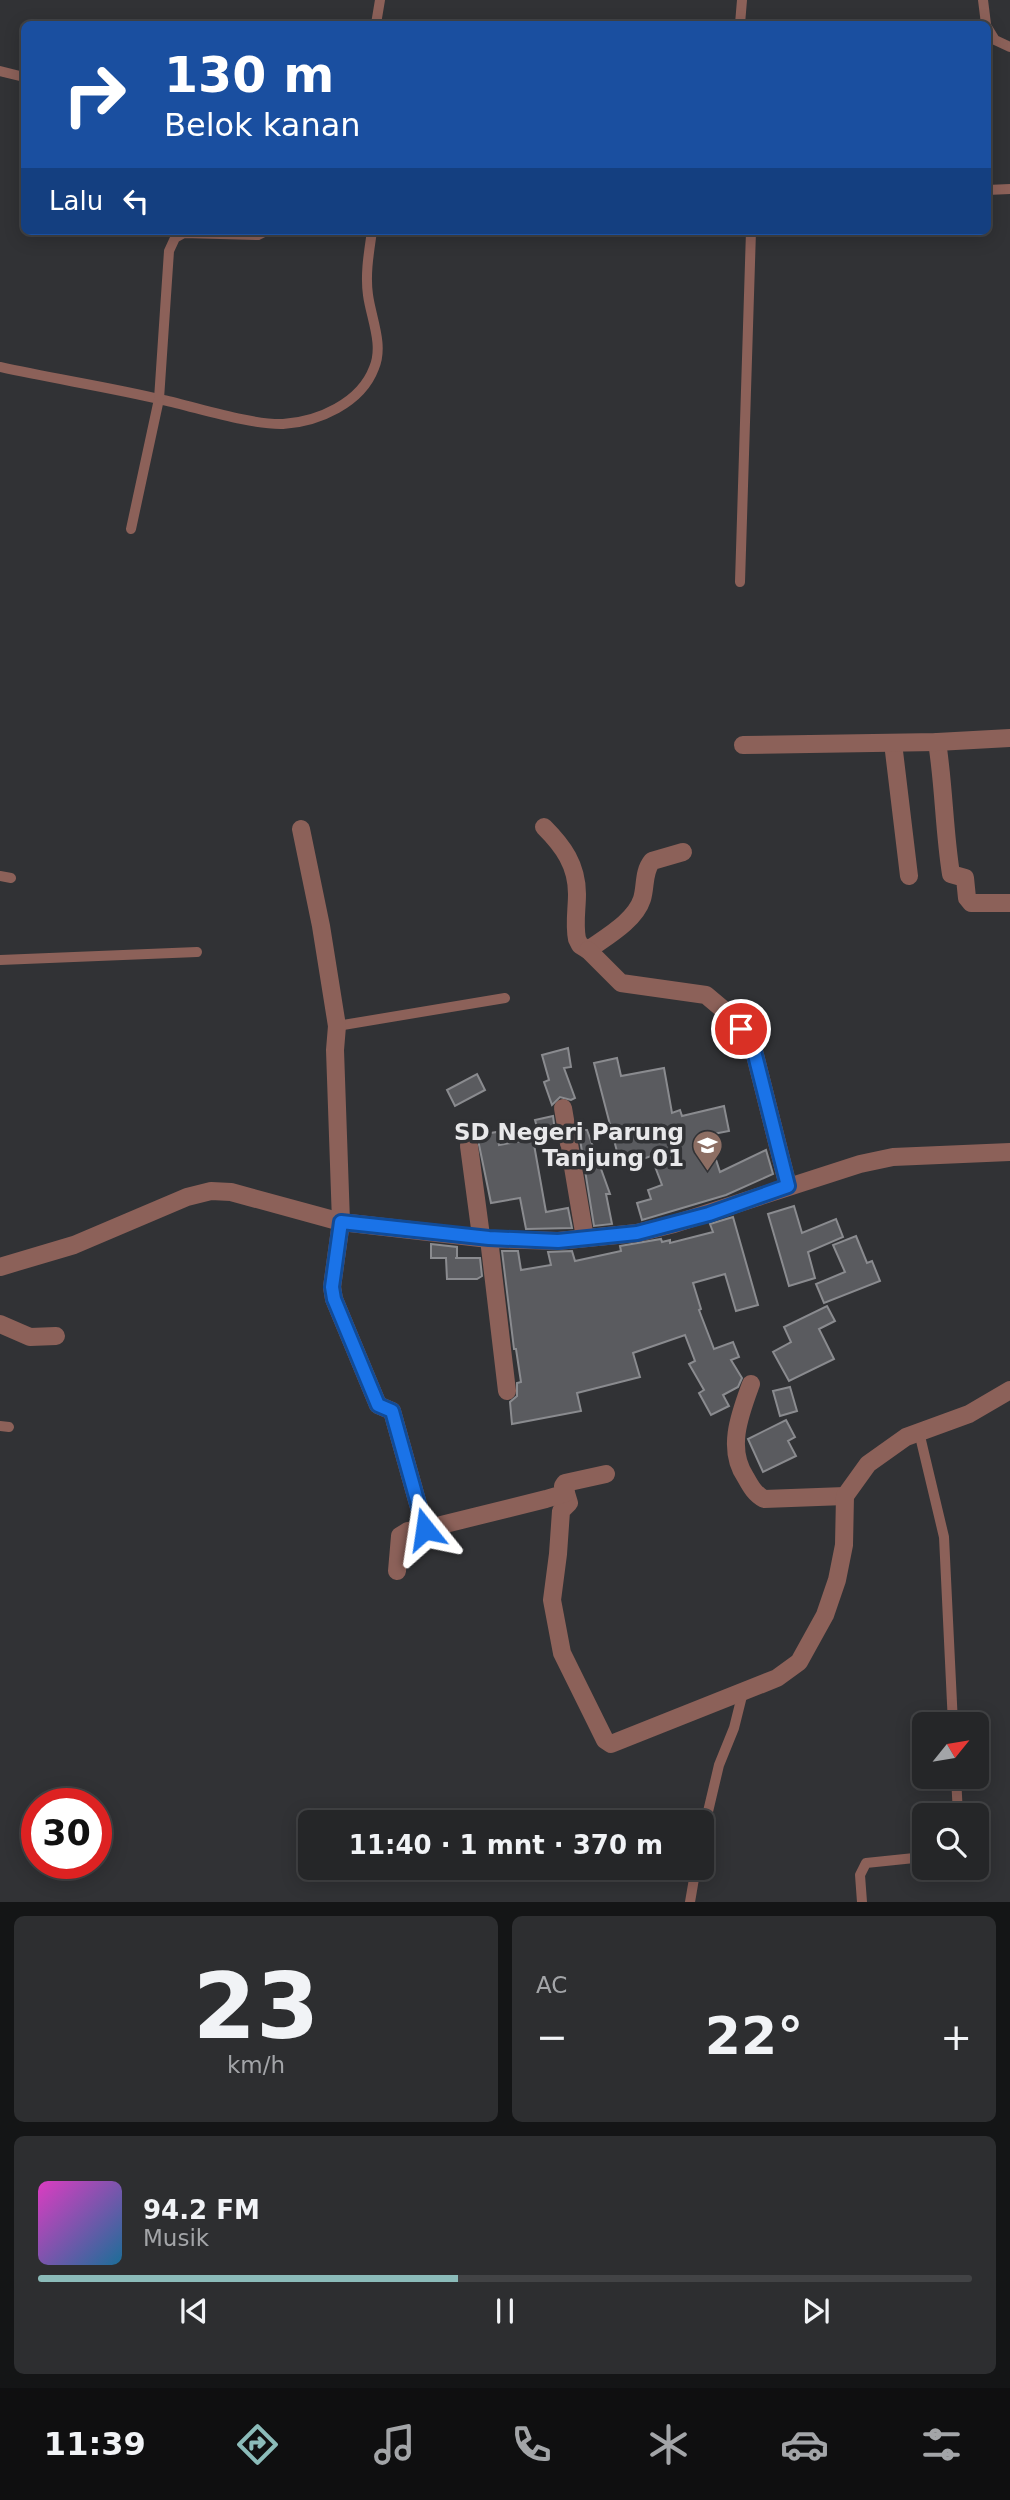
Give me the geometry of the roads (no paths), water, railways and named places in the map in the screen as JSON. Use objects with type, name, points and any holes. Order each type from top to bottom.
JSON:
[{"type":"street","points":[[743,745],[937,742],[1010,737]]},
{"type":"street","points":[[937,742],[951,874],[965,878],[967,898],[971,903],[1010,902]]},
{"type":"street","points":[[893,743],[909,876]]},
{"type":"street","points":[[544,827],[562,845],[571,864],[577,890],[576,939],[580,945],[589,950],[621,983],[706,995],[741,1029],[754,1051],[788,1186]]},
{"type":"street","points":[[301,829],[321,926],[337,1026],[335,1050],[341,1222],[332,1287],[334,1299],[378,1405],[392,1411],[425,1529]]},
{"type":"street","points":[[589,950],[628,919],[641,902],[646,872],[652,861],[683,852]]},
{"type":"street","points":[[563,1108],[585,1238]]},
{"type":"street","points":[[468,1146],[485,1237],[507,1391]]},
{"type":"street","points":[[0,1267],[74,1245],[187,1197],[211,1191],[231,1192],[341,1222],[485,1237],[558,1241],[637,1233],[674,1224],[788,1186],[892,1157],[1010,1152]]},
{"type":"street","points":[[0,1324],[30,1337],[56,1336]]},
{"type":"street","points":[[751,1384],[738,1424],[736,1458],[738,1467],[757,1495],[764,1499],[845,1496]]},
{"type":"street","points":[[606,1474],[565,1483],[563,1486],[569,1503],[561,1511],[552,1600],[562,1653],[605,1740],[611,1744],[777,1678],[799,1662],[825,1615],[840,1563],[844,1545],[845,1496],[868,1464],[906,1437],[969,1414],[1010,1390]]},
{"type":"street","points":[[397,1571],[400,1536],[408,1531],[566,1493]]},
{"type":"lane","points":[[376,21],[380,0]]},
{"type":"lane","points":[[740,21],[742,0]]},
{"type":"lane","points":[[983,0],[986,21]]},
{"type":"lane","points":[[991,33],[995,40],[1010,47]]},
{"type":"lane","points":[[0,71],[21,76]]},
{"type":"lane","points":[[991,190],[1010,189]]},
{"type":"lane","points":[[131,529],[159,399],[169,251],[175,239],[181,235]]},
{"type":"lane","points":[[0,367],[264,423],[283,424],[319,417],[354,396],[367,383],[378,354],[367,283],[372,235]]},
{"type":"lane","points":[[740,582],[751,235]]},
{"type":"lane","points":[[0,960],[197,952]]},
{"type":"lane","points":[[337,1026],[505,998]]},
{"type":"lane","points":[[919,1432],[944,1537],[952,1712]]},
{"type":"lane","points":[[708,1810],[719,1765],[734,1728],[743,1692]]},
{"type":"lane","points":[[862,1902],[859,1875],[866,1863],[912,1858]]},
{"type":"lane","points":[[690,1902],[694,1880]]},
{"type":"place","name":"SD Negeri Parung Tanjung 01","points":[[707,1172]]}]
